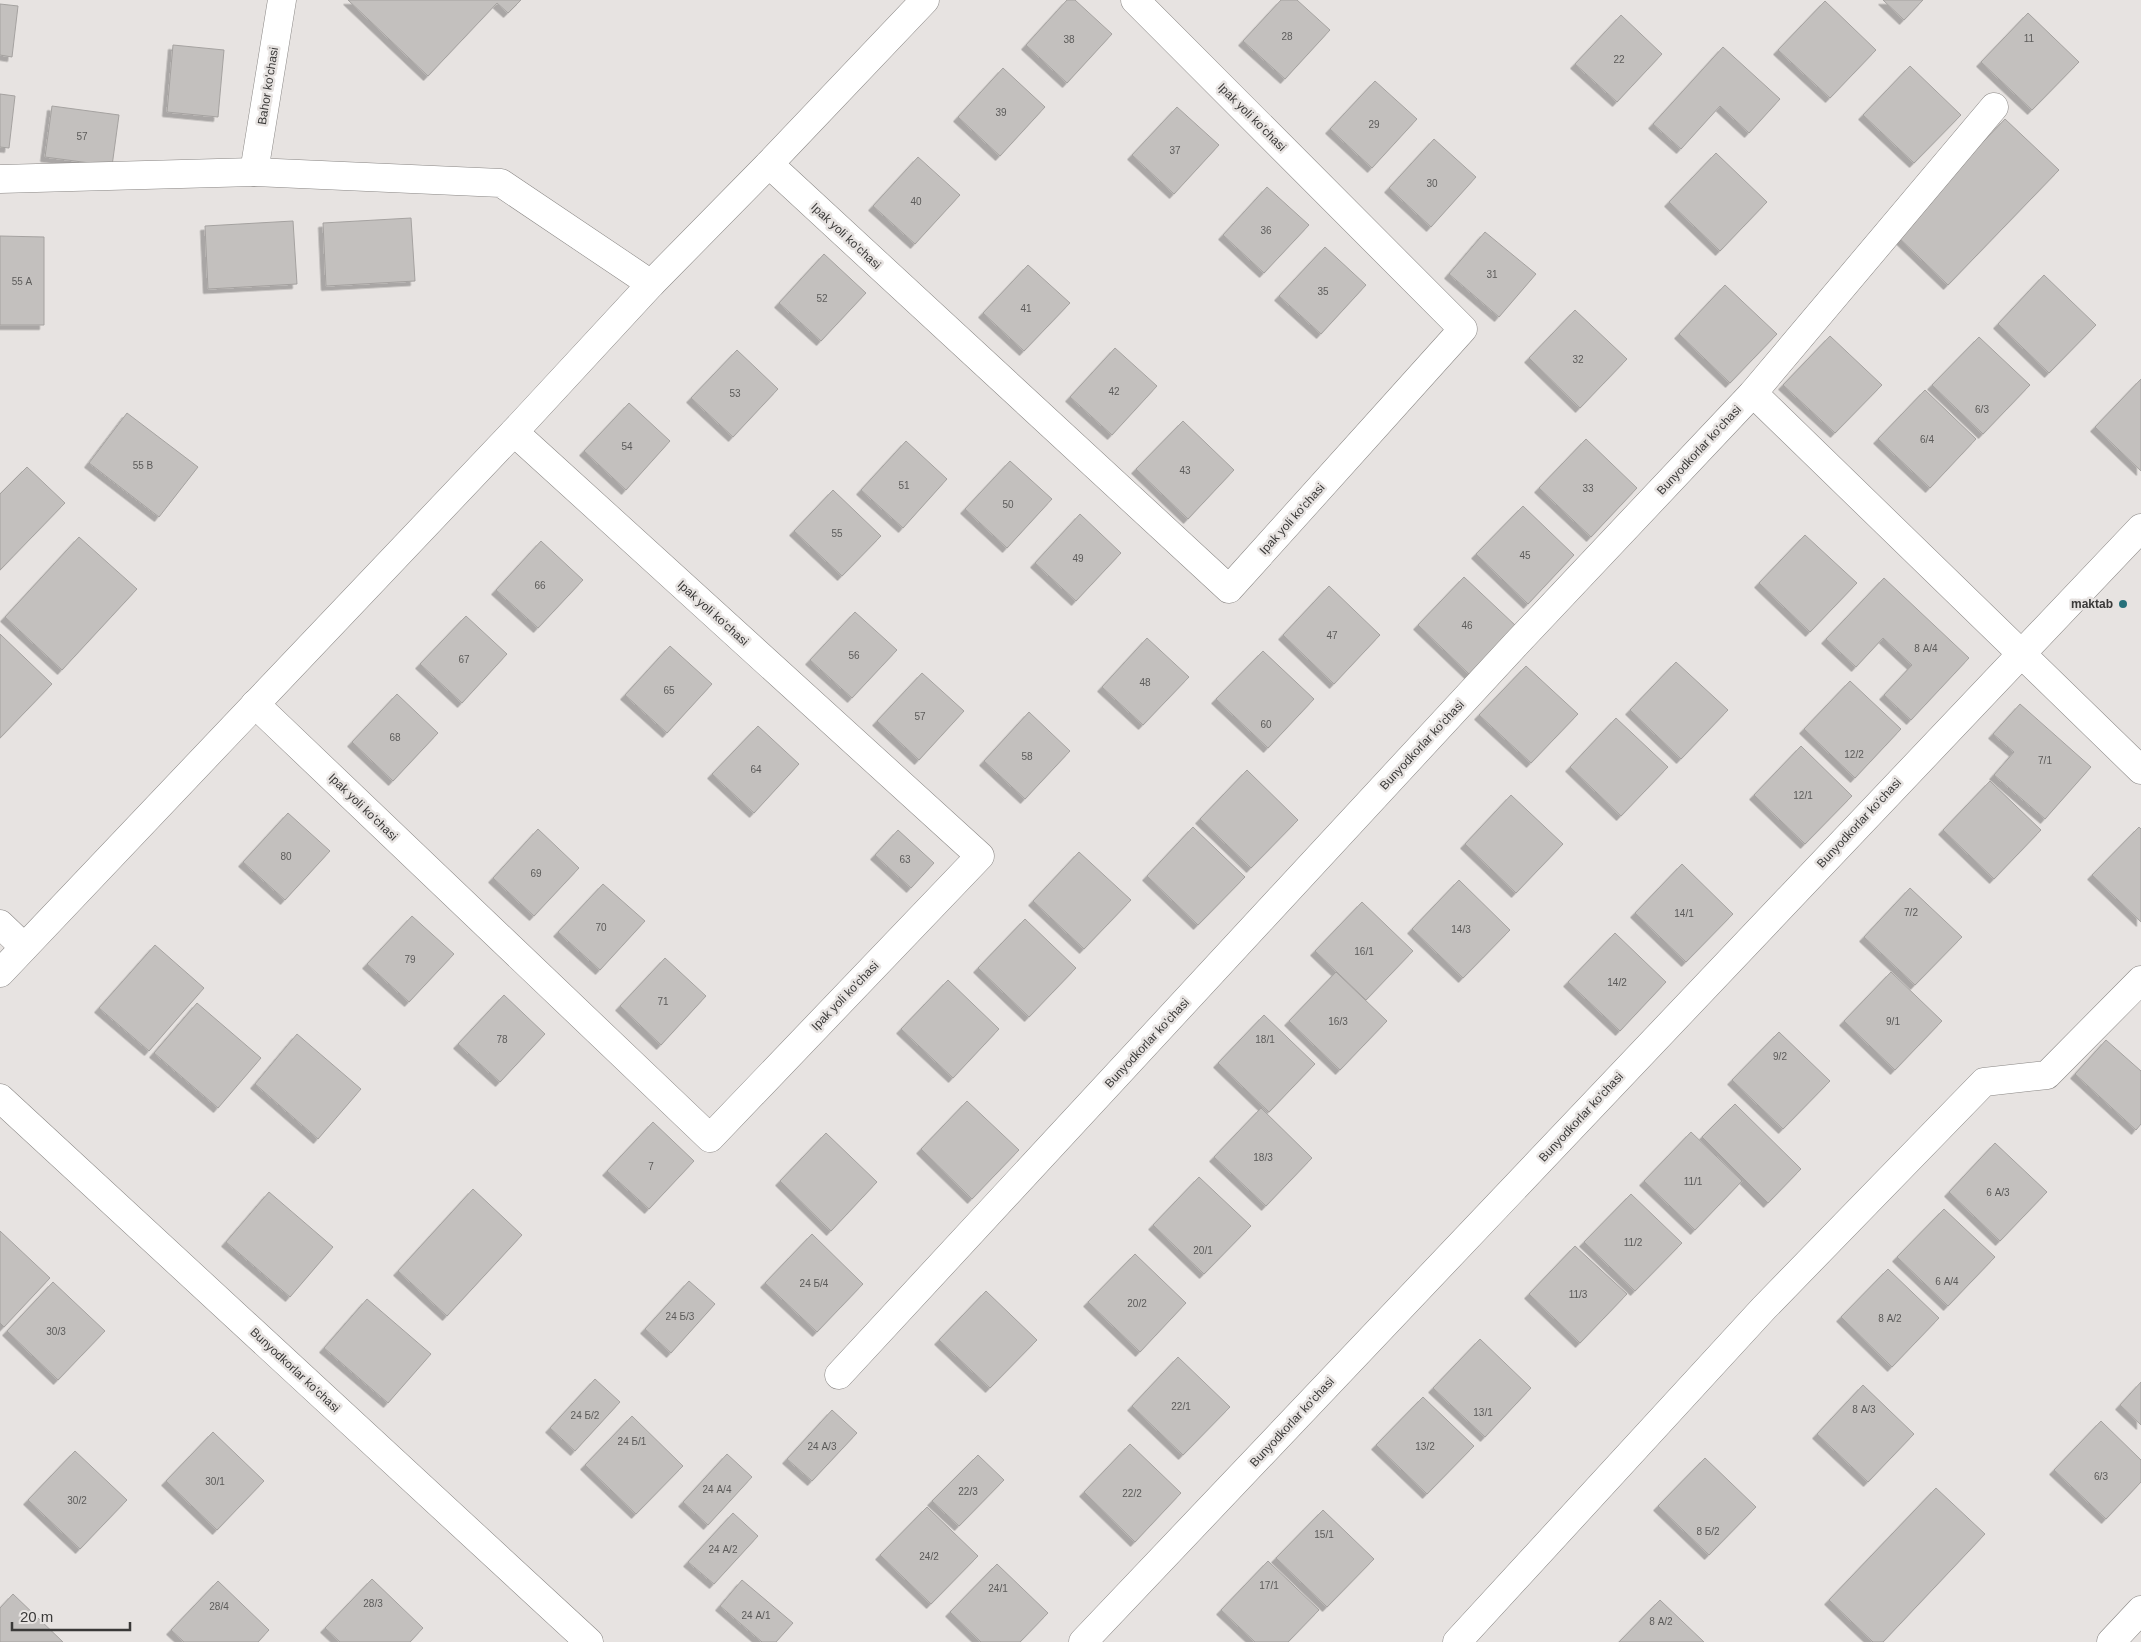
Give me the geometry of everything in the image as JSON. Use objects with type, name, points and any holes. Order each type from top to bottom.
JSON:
[{"type":"street","name":"Bahor ko'chasi","points":[[254,172],[282,0]]},
{"type":"street","points":[[0,973],[514,432],[651,284],[769,164],[925,0]]},
{"type":"street","name":"Ipak yoli ko'chasi","points":[[769,164],[1229,589],[1464,329],[1134,0]]},
{"type":"street","name":"Bunyodkorlar ko'chasi","points":[[839,1375],[1496,666],[1753,394],[1994,107]]},
{"type":"street","points":[[0,179],[254,172],[501,183],[651,284]]},
{"type":"street","points":[[1753,394],[2141,770]]},
{"type":"street","name":"Ipak yoli ko'chasi","points":[[255,704],[710,1138],[980,856],[514,432]]},
{"type":"street","name":"Bunyodkorlar ko'chasi","points":[[1083,1642],[2020,652],[2141,528]]},
{"type":"street","points":[[0,924],[24,947]]},
{"type":"street","points":[[1456,1642],[1764,1308],[1984,1082],[2047,1075],[2141,980]]},
{"type":"street","name":"Bunyodkorlar ko'chasi","points":[[0,1098],[589,1642]]},
{"type":"street","points":[[2110,1642],[2141,1610]]},
{"type":"building","points":[[348,0],[521,0],[508,13],[497,3],[428,76]]},
{"type":"building","points":[[1067,0],[1075,0],[1112,34],[1067,83],[1026,45]]},
{"type":"building","points":[[1281,0],[1297,0],[1330,30],[1285,79],[1243,41]]},
{"type":"building","points":[[1883,0],[1923,0],[1904,20]]},
{"type":"building","points":[[1825,1],[1876,50],[1830,98],[1778,50]]},
{"type":"building","points":[[0,4],[18,6],[12,57],[0,55]]},
{"type":"building","points":[[2028,13],[2079,62],[2032,110],[1981,62]]},
{"type":"building","points":[[1621,15],[1662,54],[1617,102],[1575,64]]},
{"type":"building","points":[[173,45],[224,50],[218,117],[167,112]]},
{"type":"building","points":[[1723,47],[1780,99],[1749,133],[1720,106],[1681,149],[1653,124]]},
{"type":"building","points":[[1910,66],[1961,115],[1914,163],[1863,115]]},
{"type":"building","points":[[1003,68],[1045,107],[1000,156],[958,117]]},
{"type":"building","points":[[1375,81],[1417,119],[1372,168],[1330,129]]},
{"type":"building","points":[[0,94],[15,96],[9,148],[0,147]]},
{"type":"building","points":[[52,106],[119,115],[112,166],[45,157]]},
{"type":"building","points":[[1177,107],[1219,145],[1174,194],[1132,155]]},
{"type":"building","points":[[2005,119],[2059,170],[1948,285],[1895,234]]},
{"type":"building","points":[[1434,139],[1476,177],[1431,227],[1389,188]]},
{"type":"building","points":[[1716,153],[1767,202],[1720,251],[1669,202]]},
{"type":"building","points":[[918,157],[960,195],[915,244],[873,206]]},
{"type":"building","points":[[1267,187],[1309,225],[1264,273],[1223,235]]},
{"type":"building","points":[[411,218],[415,281],[326,286],[323,223]]},
{"type":"building","points":[[293,221],[297,284],[208,289],[205,226]]},
{"type":"building","points":[[1485,232],[1536,274],[1499,317],[1449,274]]},
{"type":"building","points":[[0,236],[44,237],[44,325],[0,325]]},
{"type":"building","points":[[1325,247],[1366,285],[1321,334],[1279,296]]},
{"type":"building","points":[[824,254],[866,293],[821,341],[779,303]]},
{"type":"building","points":[[1028,265],[1070,303],[1024,351],[983,313]]},
{"type":"building","points":[[2044,275],[2096,325],[2049,373],[1998,324]]},
{"type":"building","points":[[1725,285],[1777,334],[1730,383],[1679,334]]},
{"type":"building","points":[[1575,310],[1627,359],[1580,408],[1529,358]]},
{"type":"building","points":[[1830,336],[1882,385],[1835,433],[1783,385]]},
{"type":"building","points":[[1979,337],[2030,385],[1983,434],[1932,385]]},
{"type":"building","points":[[1115,348],[1157,386],[1112,435],[1070,397]]},
{"type":"building","points":[[737,350],[778,389],[733,437],[691,398]]},
{"type":"building","points":[[2141,379],[2141,471],[2095,427]]},
{"type":"building","points":[[1925,390],[1976,439],[1930,488],[1878,439]]},
{"type":"building","points":[[629,403],[670,441],[626,490],[584,451]]},
{"type":"building","points":[[127,413],[198,467],[159,517],[89,463]]},
{"type":"building","points":[[1183,421],[1234,470],[1188,519],[1136,469]]},
{"type":"building","points":[[1586,439],[1637,488],[1591,537],[1539,488]]},
{"type":"building","points":[[906,441],[947,479],[903,528],[861,490]]},
{"type":"building","points":[[1010,461],[1052,499],[1007,548],[965,509]]},
{"type":"building","points":[[27,467],[65,503],[0,570],[0,494]]},
{"type":"building","points":[[833,490],[881,536],[842,576],[794,531]]},
{"type":"building","points":[[1523,506],[1574,555],[1528,604],[1476,554]]},
{"type":"building","points":[[1080,514],[1121,553],[1076,601],[1035,563]]},
{"type":"building","points":[[1805,535],[1857,583],[1810,632],[1759,583]]},
{"type":"building","points":[[79,537],[137,589],[62,670],[5,617]]},
{"type":"building","points":[[541,541],[583,580],[538,628],[496,590]]},
{"type":"building","points":[[1464,577],[1516,626],[1469,674],[1418,625]]},
{"type":"building","points":[[1884,578],[1969,658],[1911,720],[1884,695],[1912,665],[1883,638],[1856,667],[1826,639]]},
{"type":"building","points":[[1329,586],[1380,635],[1334,684],[1283,635]]},
{"type":"building","points":[[855,612],[897,650],[852,698],[810,660]]},
{"type":"building","points":[[466,616],[507,654],[462,703],[420,664]]},
{"type":"building","points":[[0,634],[52,684],[0,738]]},
{"type":"building","points":[[1147,638],[1189,677],[1143,725],[1102,687]]},
{"type":"building","points":[[670,646],[712,684],[667,733],[625,695]]},
{"type":"building","points":[[1263,651],[1314,699],[1268,748],[1216,699]]},
{"type":"building","points":[[1676,662],[1728,710],[1681,759],[1630,710]]},
{"type":"building","points":[[1526,666],[1578,714],[1531,763],[1479,715]]},
{"type":"building","points":[[922,673],[964,711],[919,760],[877,721]]},
{"type":"building","points":[[1850,681],[1901,729],[1855,778],[1804,729]]},
{"type":"building","points":[[397,694],[438,733],[393,781],[352,742]]},
{"type":"building","points":[[2020,704],[2091,767],[2045,819],[1994,775],[2014,752],[1993,734]]},
{"type":"building","points":[[1029,712],[1070,751],[1025,799],[984,761]]},
{"type":"building","points":[[1616,718],[1668,767],[1621,816],[1570,767]]},
{"type":"building","points":[[758,726],[799,764],[754,813],[712,774]]},
{"type":"building","points":[[1801,746],[1852,796],[1805,844],[1754,795]]},
{"type":"building","points":[[1247,770],[1298,820],[1251,868],[1200,819]]},
{"type":"building","points":[[1990,781],[2041,830],[1994,879],[1943,830]]},
{"type":"building","points":[[1511,795],[1563,844],[1516,893],[1465,844]]},
{"type":"building","points":[[288,813],[330,851],[285,900],[243,862]]},
{"type":"building","points":[[1193,827],[1245,877],[1198,925],[1147,876]]},
{"type":"building","points":[[2139,827],[2141,829],[2141,922],[2092,875]]},
{"type":"building","points":[[538,829],[579,868],[534,916],[493,878]]},
{"type":"building","points":[[898,830],[934,863],[911,888],[875,855]]},
{"type":"building","points":[[1079,852],[1131,900],[1084,949],[1033,901]]},
{"type":"building","points":[[1682,864],[1733,914],[1686,962],[1635,913]]},
{"type":"building","points":[[1459,880],[1510,930],[1463,978],[1412,929]]},
{"type":"building","points":[[603,884],[645,921],[600,970],[558,932]]},
{"type":"building","points":[[1910,888],[1962,937],[1915,985],[1864,937]]},
{"type":"building","points":[[1362,902],[1413,951],[1366,1000],[1315,951]]},
{"type":"building","points":[[412,916],[454,954],[409,1002],[367,964]]},
{"type":"building","points":[[1025,919],[1076,968],[1029,1017],[978,968]]},
{"type":"building","points":[[1615,933],[1666,982],[1620,1031],[1568,982]]},
{"type":"building","points":[[155,945],[204,988],[149,1051],[99,1008]]},
{"type":"building","points":[[665,958],[706,996],[661,1045],[620,1006]]},
{"type":"building","points":[[1336,972],[1387,1021],[1340,1070],[1289,1021]]},
{"type":"building","points":[[1891,972],[1942,1021],[1895,1070],[1844,1021]]},
{"type":"building","points":[[948,980],[999,1029],[953,1078],[901,1029]]},
{"type":"building","points":[[504,995],[545,1034],[500,1082],[458,1044]]},
{"type":"building","points":[[197,1003],[261,1058],[218,1108],[154,1053]]},
{"type":"building","points":[[1264,1015],[1315,1064],[1269,1112],[1218,1063]]},
{"type":"building","points":[[1779,1032],[1830,1081],[1783,1129],[1732,1080]]},
{"type":"building","points":[[297,1034],[361,1089],[318,1139],[255,1084]]},
{"type":"building","points":[[2106,1040],[2141,1071],[2141,1124],[2136,1130],[2075,1074]]},
{"type":"building","points":[[967,1101],[1019,1150],[972,1199],[921,1149]]},
{"type":"building","points":[[1735,1104],[1801,1169],[1768,1203],[1702,1137]]},
{"type":"building","points":[[1261,1108],[1312,1158],[1266,1206],[1214,1157]]},
{"type":"building","points":[[653,1122],[694,1161],[649,1209],[607,1171]]},
{"type":"building","points":[[1691,1132],[1742,1181],[1695,1230],[1644,1181]]},
{"type":"building","points":[[826,1133],[877,1182],[831,1231],[780,1181]]},
{"type":"building","points":[[1995,1143],[2047,1192],[2000,1241],[1949,1192]]},
{"type":"building","points":[[1199,1177],[1251,1226],[1204,1274],[1153,1225]]},
{"type":"building","points":[[473,1189],[522,1235],[447,1316],[398,1271]]},
{"type":"building","points":[[269,1192],[333,1247],[290,1297],[226,1242]]},
{"type":"building","points":[[1631,1194],[1682,1243],[1635,1291],[1584,1242]]},
{"type":"building","points":[[1944,1209],[1995,1257],[1948,1306],[1897,1257]]},
{"type":"building","points":[[0,1231],[50,1278],[4,1327],[0,1323]]},
{"type":"building","points":[[812,1234],[863,1284],[817,1332],[765,1283]]},
{"type":"building","points":[[1575,1246],[1627,1294],[1580,1343],[1529,1294]]},
{"type":"building","points":[[1135,1254],[1186,1303],[1140,1352],[1088,1302]]},
{"type":"building","points":[[1888,1269],[1939,1318],[1892,1367],[1841,1317]]},
{"type":"building","points":[[689,1281],[715,1304],[671,1353],[645,1329]]},
{"type":"building","points":[[53,1282],[105,1331],[58,1380],[7,1331]]},
{"type":"building","points":[[986,1291],[1037,1340],[990,1388],[939,1340]]},
{"type":"building","points":[[367,1299],[431,1354],[388,1403],[324,1348]]},
{"type":"building","points":[[1480,1339],[1531,1388],[1485,1437],[1433,1388]]},
{"type":"building","points":[[1178,1357],[1230,1407],[1183,1455],[1132,1406]]},
{"type":"building","points":[[595,1379],[620,1402],[575,1451],[550,1428]]},
{"type":"building","points":[[2141,1382],[2141,1425],[2120,1405]]},
{"type":"building","points":[[1863,1385],[1914,1434],[1868,1482],[1817,1434]]},
{"type":"building","points":[[1423,1397],[1474,1446],[1427,1494],[1376,1445]]},
{"type":"building","points":[[832,1410],[857,1433],[812,1481],[787,1459]]},
{"type":"building","points":[[632,1416],[683,1466],[636,1514],[585,1465]]},
{"type":"building","points":[[2101,1421],[2141,1460],[2141,1482],[2106,1519],[2054,1470]]},
{"type":"building","points":[[213,1432],[264,1481],[217,1530],[166,1481]]},
{"type":"building","points":[[1130,1444],[1181,1493],[1135,1542],[1084,1492]]},
{"type":"building","points":[[75,1451],[127,1500],[80,1549],[28,1500]]},
{"type":"building","points":[[727,1454],[752,1477],[708,1525],[683,1502]]},
{"type":"building","points":[[978,1455],[1004,1480],[959,1526],[932,1501]]},
{"type":"building","points":[[1705,1458],[1756,1507],[1709,1555],[1658,1506]]},
{"type":"building","points":[[1936,1488],[1985,1534],[1883,1642],[1873,1642],[1829,1600]]},
{"type":"building","points":[[927,1507],[978,1556],[931,1604],[880,1555]]},
{"type":"building","points":[[1323,1510],[1374,1559],[1327,1607],[1276,1558]]},
{"type":"building","points":[[733,1513],[758,1536],[714,1584],[688,1562]]},
{"type":"building","points":[[1268,1561],[1319,1610],[1288,1642],[1255,1642],[1221,1610]]},
{"type":"building","points":[[997,1564],[1048,1613],[1020,1642],[981,1642],[950,1612]]},
{"type":"building","points":[[372,1579],[423,1628],[410,1642],[340,1642],[325,1628]]},
{"type":"building","points":[[742,1580],[793,1623],[776,1642],[762,1642],[720,1606]]},
{"type":"building","points":[[218,1581],[269,1630],[258,1642],[184,1642],[171,1630]]},
{"type":"building","points":[[13,1594],[63,1642],[0,1642],[0,1608]]},
{"type":"building","points":[[1660,1600],[1704,1642],[1619,1642]]},
{"type":"place","name":"maktab","points":[[2123,604]]}]
